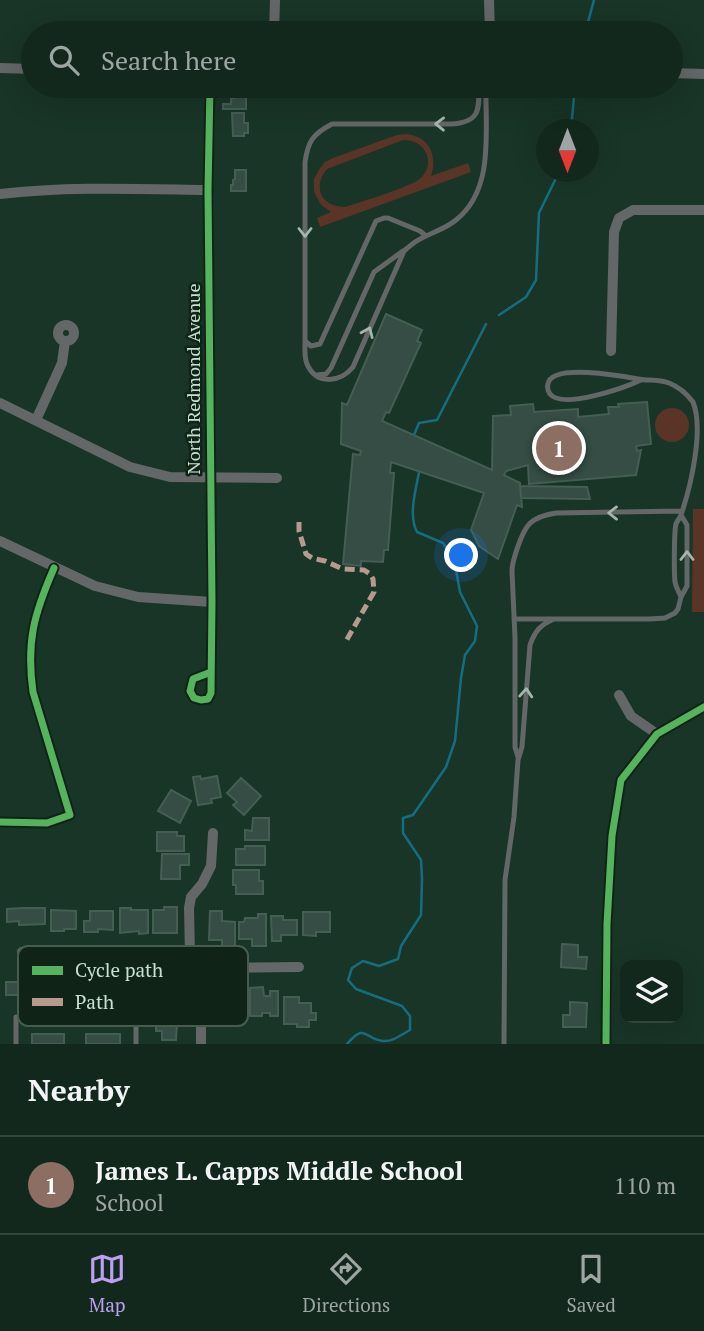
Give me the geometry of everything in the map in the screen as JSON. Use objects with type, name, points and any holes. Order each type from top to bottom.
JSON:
[{"type":"street","points":[[274,21],[275,0]]},
{"type":"street","points":[[489,0],[490,21]]},
{"type":"street","points":[[0,68],[21,69]]},
{"type":"street","points":[[683,74],[704,74]]},
{"type":"street","name":"North Redmond Avenue","points":[[210,98],[211,672]]},
{"type":"street","points":[[0,194],[105,188],[208,190]]},
{"type":"street","points":[[611,351],[614,232],[620,218],[633,210],[704,210]]},
{"type":"street","points":[[36,420],[62,363],[65,341]]},
{"type":"street","points":[[0,403],[130,467],[170,477],[277,478]]},
{"type":"street","points":[[0,541],[95,586],[138,597],[212,601]]},
{"type":"street","points":[[0,822],[47,823],[70,815],[30,674],[34,617],[54,568]]},
{"type":"street","points":[[619,695],[631,716],[657,734]]},
{"type":"street","points":[[606,1044],[607,923],[614,825],[621,780],[657,734],[704,707]]},
{"type":"street","points":[[190,946],[191,897],[202,884],[211,866],[213,833]]},
{"type":"street","points":[[248,968],[299,967]]},
{"type":"street","points":[[201,1026],[201,1044]]},
{"type":"lane","points":[[404,251],[353,366],[344,376],[319,378],[306,362],[305,341],[305,162],[306,149],[311,140],[318,132],[332,124],[468,122],[478,109],[479,98]]},
{"type":"lane","points":[[314,374],[323,376],[329,372],[374,272],[426,236],[456,220],[469,207],[479,191],[485,167],[486,98]]},
{"type":"lane","points":[[305,341],[314,346],[320,344],[323,339],[376,221],[388,218],[426,236]]},
{"type":"lane","points":[[641,380],[606,394],[565,399],[553,397],[548,387],[551,377],[562,373],[582,372],[641,380],[658,379],[681,389],[693,401],[702,425],[701,442],[687,499],[676,524],[675,585],[681,597]]},
{"type":"lane","points":[[514,619],[660,619],[671,616],[680,604],[687,586],[687,524],[681,513]]},
{"type":"lane","points":[[504,1044],[505,880],[517,793],[518,761],[515,747],[512,566],[522,535],[530,522],[546,514],[681,513]]},
{"type":"lane","points":[[518,761],[522,747],[530,645],[534,633],[541,625],[554,619]]},
{"type":"lane","points":[[16,1044],[18,1017]]},
{"type":"lane","points":[[136,1026],[136,1044]]},
{"type":"shaded area","points":[[397,135],[414,136],[426,143],[432,154],[431,176],[468,163],[471,172],[320,227],[317,218],[331,212],[321,205],[314,192],[314,179],[325,162]],"holes":[[[403,140],[419,144],[427,156],[427,169],[421,178],[385,194],[345,207],[330,204],[321,195],[320,183],[327,169]]]},
{"type":"shaded area","points":[[672,408],[684,413],[689,425],[684,437],[672,442],[660,437],[655,425],[660,413]]},
{"type":"shaded area","points":[[693,509],[704,509],[704,612],[692,612]]},
{"type":"building","points":[[231,98],[246,98],[246,109],[223,109],[223,104],[231,104]]},
{"type":"building","points":[[232,113],[244,113],[248,133],[244,133],[244,136],[233,136]]},
{"type":"building","points":[[235,170],[246,170],[246,191],[231,191]]},
{"type":"building","points":[[386,314],[422,330],[417,341],[421,343],[389,413],[386,412],[382,421],[492,470],[493,416],[511,415],[510,406],[533,404],[534,412],[578,409],[578,417],[609,414],[608,407],[619,407],[618,404],[647,402],[651,444],[636,446],[637,451],[641,450],[636,475],[529,484],[528,465],[506,471],[504,475],[520,483],[522,507],[517,505],[498,559],[479,546],[471,530],[484,493],[391,462],[390,473],[394,473],[388,550],[384,550],[383,562],[361,561],[361,566],[343,564],[353,454],[360,455],[361,451],[341,444],[342,403],[347,405]]},
{"type":"building","points":[[520,486],[587,487],[590,499],[521,498]]},
{"type":"building","points":[[200,776],[201,779],[217,776],[221,797],[211,799],[212,803],[198,805],[193,777]]},
{"type":"building","points":[[241,778],[261,796],[244,815],[233,805],[237,802],[227,793]]},
{"type":"building","points":[[171,790],[191,801],[180,823],[158,811]]},
{"type":"building","points":[[253,818],[269,818],[269,840],[245,840],[245,830],[252,831]]},
{"type":"building","points":[[157,832],[177,832],[177,836],[184,836],[184,851],[157,851]]},
{"type":"building","points":[[245,846],[265,846],[265,865],[236,865],[236,849],[245,849]]},
{"type":"building","points":[[162,854],[189,854],[189,865],[180,865],[180,879],[161,879]]},
{"type":"building","points":[[233,870],[259,870],[259,881],[263,881],[263,894],[236,894]]},
{"type":"building","points":[[164,907],[177,907],[177,933],[153,933],[153,910],[164,910]]},
{"type":"building","points":[[45,908],[45,924],[19,925],[19,921],[7,922],[7,909]]},
{"type":"building","points":[[120,908],[148,910],[148,933],[120,933]]},
{"type":"building","points":[[51,910],[76,911],[76,929],[51,931]]},
{"type":"building","points":[[90,911],[113,911],[113,930],[84,932],[84,921],[90,921]]},
{"type":"building","points":[[210,911],[222,911],[222,921],[235,922],[235,946],[222,946],[222,940],[209,940]]},
{"type":"building","points":[[303,912],[330,912],[330,932],[316,932],[316,936],[303,935]]},
{"type":"building","points":[[258,914],[266,914],[266,946],[252,946],[252,939],[239,939],[239,922],[244,922],[245,918],[258,918]]},
{"type":"building","points":[[271,916],[283,916],[283,920],[297,920],[297,935],[281,935],[281,941],[272,941]]},
{"type":"building","points":[[562,944],[578,945],[578,957],[587,957],[586,969],[561,967]]},
{"type":"building","points":[[6,982],[18,982],[18,995],[6,995]]},
{"type":"building","points":[[263,987],[264,996],[270,996],[270,991],[278,991],[278,1016],[262,1013],[262,1016],[250,1016],[250,988]]},
{"type":"building","points":[[284,997],[299,997],[299,1003],[311,1003],[311,1013],[316,1013],[316,1020],[309,1020],[309,1027],[284,1024]]},
{"type":"building","points":[[570,1002],[587,1003],[586,1027],[563,1027],[563,1015],[570,1015]]},
{"type":"building","points":[[156,1026],[177,1026],[176,1040],[162,1040],[162,1031],[156,1031]]},
{"type":"building","points":[[32,1034],[64,1034],[64,1044],[32,1044]]},
{"type":"building","points":[[86,1034],[120,1034],[120,1044],[86,1044]]},
{"type":"waterway","points":[[588,21],[594,0]]},
{"type":"waterway","points":[[572,119],[574,98]]},
{"type":"waterway","points":[[499,315],[526,297],[536,280],[539,213],[554,182]]},
{"type":"waterway","points":[[414,435],[419,423],[437,420],[486,324]]},
{"type":"waterway","points":[[347,1044],[362,1033],[387,1041],[410,1030],[410,1016],[402,1006],[356,989],[348,980],[352,968],[363,961],[379,966],[398,959],[401,946],[421,915],[421,860],[403,833],[403,818],[413,815],[446,767],[455,741],[465,655],[475,641],[477,626],[460,592],[454,559],[443,543],[417,532],[414,525],[414,502],[419,472]]},
{"type":"marked path","points":[[299,522],[306,554],[343,569],[364,570],[373,579],[374,592],[346,641]]},
{"type":"cycle path","points":[[210,98],[208,190],[212,602],[211,693],[208,699],[194,698],[190,691],[193,679],[211,672]]},
{"type":"cycle path","points":[[0,822],[47,823],[70,815],[33,692],[31,674],[33,628],[54,568]]},
{"type":"cycle path","points":[[606,1044],[607,924],[612,836],[621,780],[657,734],[704,707]]},
{"type":"place","name":"James L. Capps Middle School","points":[[559,448]]}]
